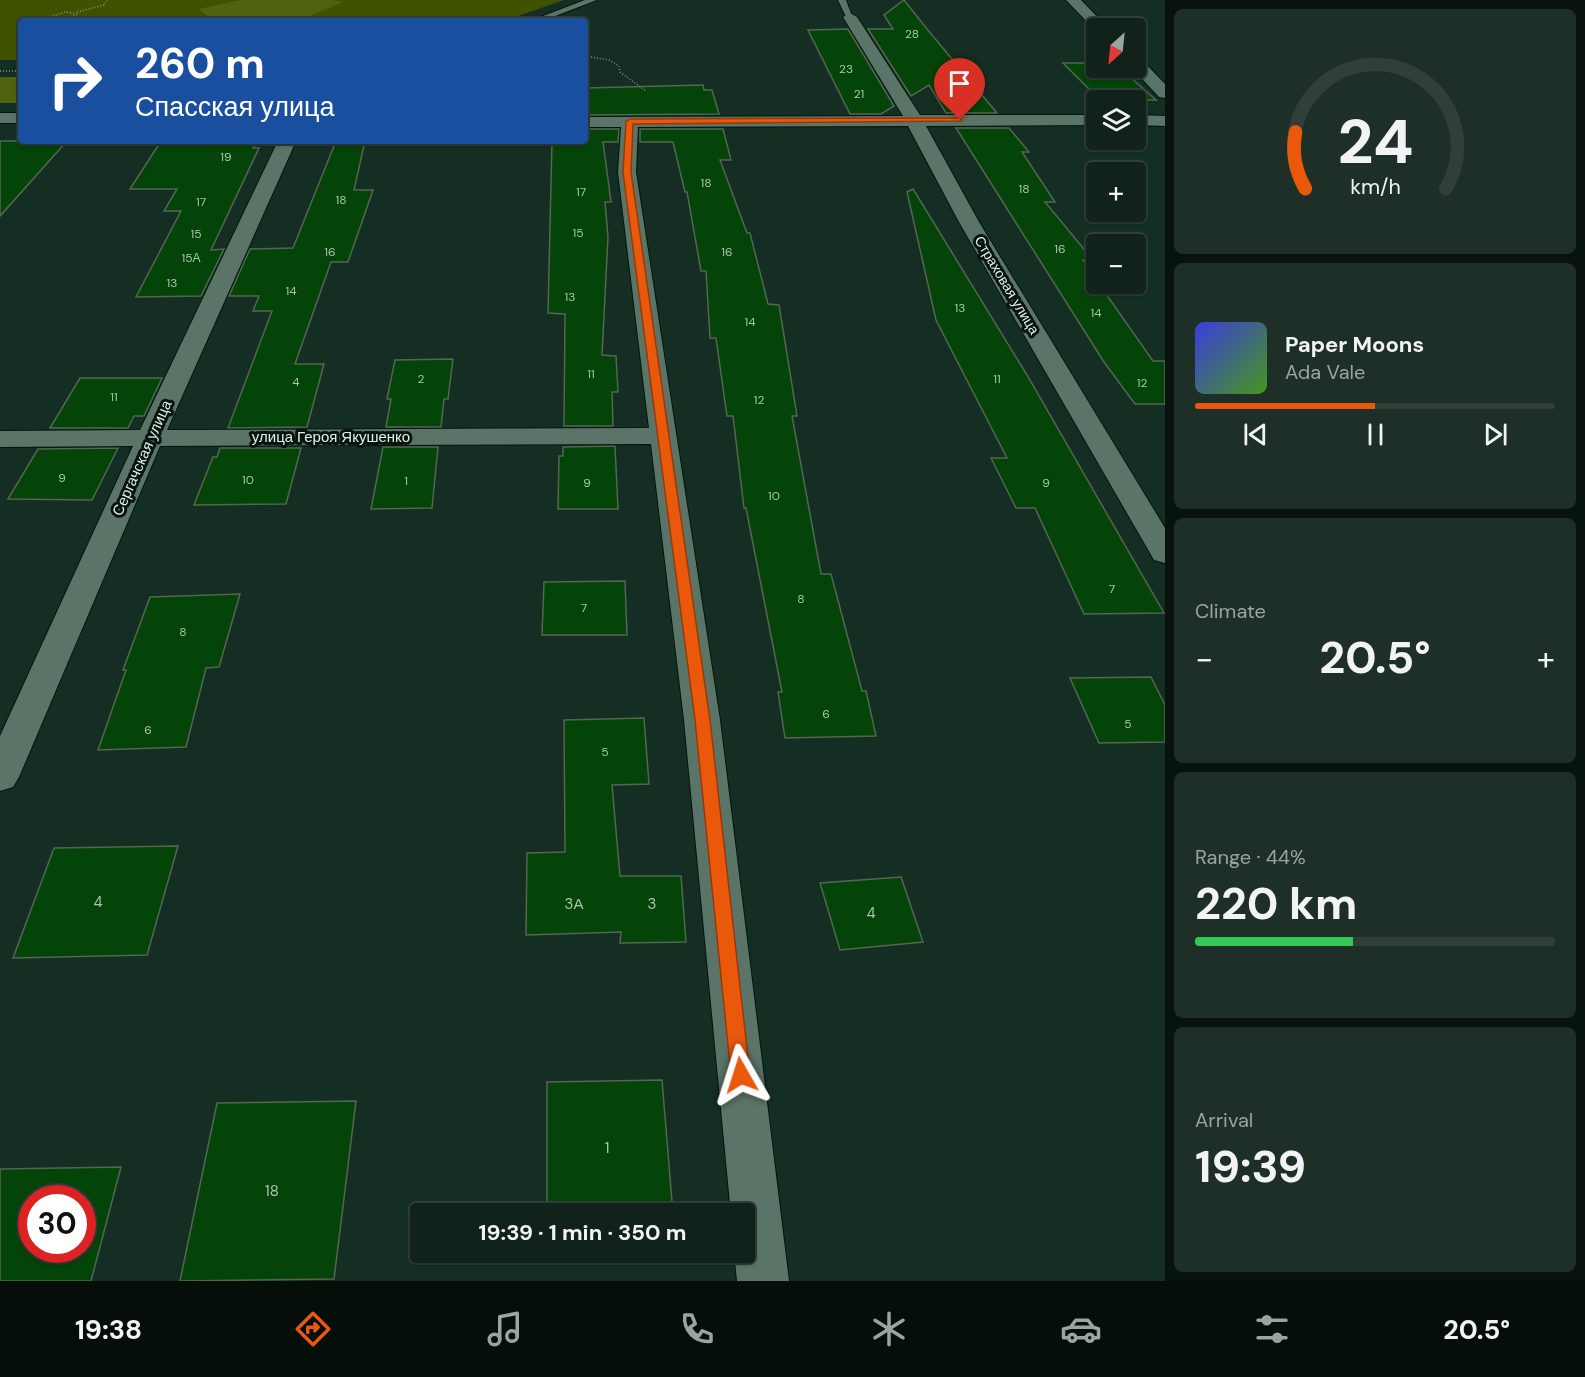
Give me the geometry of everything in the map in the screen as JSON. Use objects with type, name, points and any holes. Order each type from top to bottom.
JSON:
[{"type":"street","points":[[1073,0],[1091,18]]},
{"type":"street","name":"Страховая улица","points":[[846,8],[914,120],[969,222],[1165,553]]},
{"type":"street","points":[[1146,73],[1165,93]]},
{"type":"street","points":[[0,118],[18,118]]},
{"type":"street","points":[[588,122],[1086,120]]},
{"type":"street","points":[[1146,120],[1165,121]]},
{"type":"street","points":[[630,122],[627,172],[702,720],[763,1281]]},
{"type":"street","name":"Сергачская улица","points":[[0,777],[150,438],[286,144]]},
{"type":"street","name":"улица Героя Якушенко","points":[[0,439],[663,436]]},
{"type":"lane","points":[[542,18],[593,0]]},
{"type":"path","points":[[76,12],[78,14],[69,18],[53,16],[104,5],[107,0]]},
{"type":"path","points":[[588,56],[609,60],[619,66],[620,72],[686,121]]},
{"type":"path","points":[[0,71],[18,71]]},
{"type":"green space","points":[[0,0],[564,0],[513,18],[18,18],[18,60],[0,60]]},
{"type":"green space","points":[[241,0],[333,0],[342,2],[306,18],[210,18],[199,9]]},
{"type":"green space","points":[[0,77],[18,77],[18,103],[0,103]]},
{"type":"building","points":[[904,0],[997,113],[946,113],[929,85],[911,96],[868,29],[893,29],[884,15]]},
{"type":"building","points":[[848,29],[894,106],[881,114],[850,114],[808,30]]},
{"type":"building","points":[[1063,63],[1086,63],[1086,78],[1131,78],[1145,90],[1090,90]]},
{"type":"building","points":[[703,85],[704,90],[712,90],[719,114],[588,115],[588,88]]},
{"type":"building","points":[[1146,91],[1156,100],[1146,100]]},
{"type":"building","points":[[956,128],[1009,128],[1029,152],[1022,152],[1055,202],[1045,202],[1086,252],[1086,260],[1083,260],[1086,265],[1086,294],[1106,294],[1153,361],[1165,361],[1165,404],[1135,404],[1104,362]]},
{"type":"building","points":[[588,129],[619,129],[618,142],[603,142],[611,202],[605,202],[608,237],[602,355],[616,356],[618,392],[612,392],[613,426],[564,426],[565,314],[548,313],[552,144],[588,144]]},
{"type":"building","points":[[640,129],[723,129],[731,160],[720,160],[747,233],[750,233],[768,304],[779,305],[797,416],[792,416],[821,574],[831,574],[862,691],[866,691],[876,736],[785,738],[778,692],[782,692],[746,508],[744,508],[733,416],[727,416],[716,338],[710,338],[706,271],[701,271],[687,192],[685,192],[673,142],[640,142]]},
{"type":"building","points":[[0,141],[18,141],[18,144],[64,144],[0,216]]},
{"type":"building","points":[[159,144],[255,144],[253,148],[259,148],[211,250],[224,249],[201,296],[136,297],[181,211],[164,211],[177,189],[130,189]]},
{"type":"building","points":[[335,144],[364,144],[354,190],[373,190],[348,262],[331,262],[295,364],[324,364],[307,427],[228,428],[272,311],[253,311],[259,296],[229,296],[250,249],[293,248]]},
{"type":"building","points":[[913,189],[1027,375],[1164,613],[1084,614],[1035,508],[1016,508],[991,458],[1007,458],[936,320],[907,192]]},
{"type":"building","points":[[453,359],[448,399],[444,399],[441,427],[386,427],[391,399],[387,399],[395,360]]},
{"type":"building","points":[[80,378],[162,378],[144,416],[134,416],[128,428],[50,428]]},
{"type":"building","points":[[615,446],[618,509],[558,509],[559,456],[563,456],[563,447]]},
{"type":"building","points":[[383,447],[438,447],[432,508],[371,509]]},
{"type":"building","points":[[118,448],[92,500],[8,499],[38,449]]},
{"type":"building","points":[[220,448],[301,448],[286,504],[194,505],[213,457],[217,457]]},
{"type":"building","points":[[625,581],[627,635],[542,635],[544,582]]},
{"type":"building","points":[[240,594],[219,667],[206,668],[186,747],[98,750],[126,670],[123,670],[150,597]]},
{"type":"building","points":[[1151,677],[1165,705],[1165,742],[1099,743],[1070,678]]},
{"type":"building","points":[[644,718],[649,784],[612,785],[620,876],[681,876],[686,942],[620,943],[621,932],[526,935],[527,853],[565,852],[564,720]]},
{"type":"building","points":[[178,846],[147,955],[13,958],[54,848]]},
{"type":"building","points":[[901,877],[923,942],[840,950],[820,883]]},
{"type":"building","points":[[662,1080],[672,1203],[547,1203],[547,1082]]},
{"type":"building","points":[[356,1101],[334,1279],[180,1281],[217,1103]]},
{"type":"building","points":[[121,1167],[96,1262],[96,1185],[18,1185],[18,1263],[96,1263],[91,1281],[0,1281],[0,1169]]},
{"type":"route","points":[[741,1075],[702,720],[627,172],[630,122],[960,120]]}]
